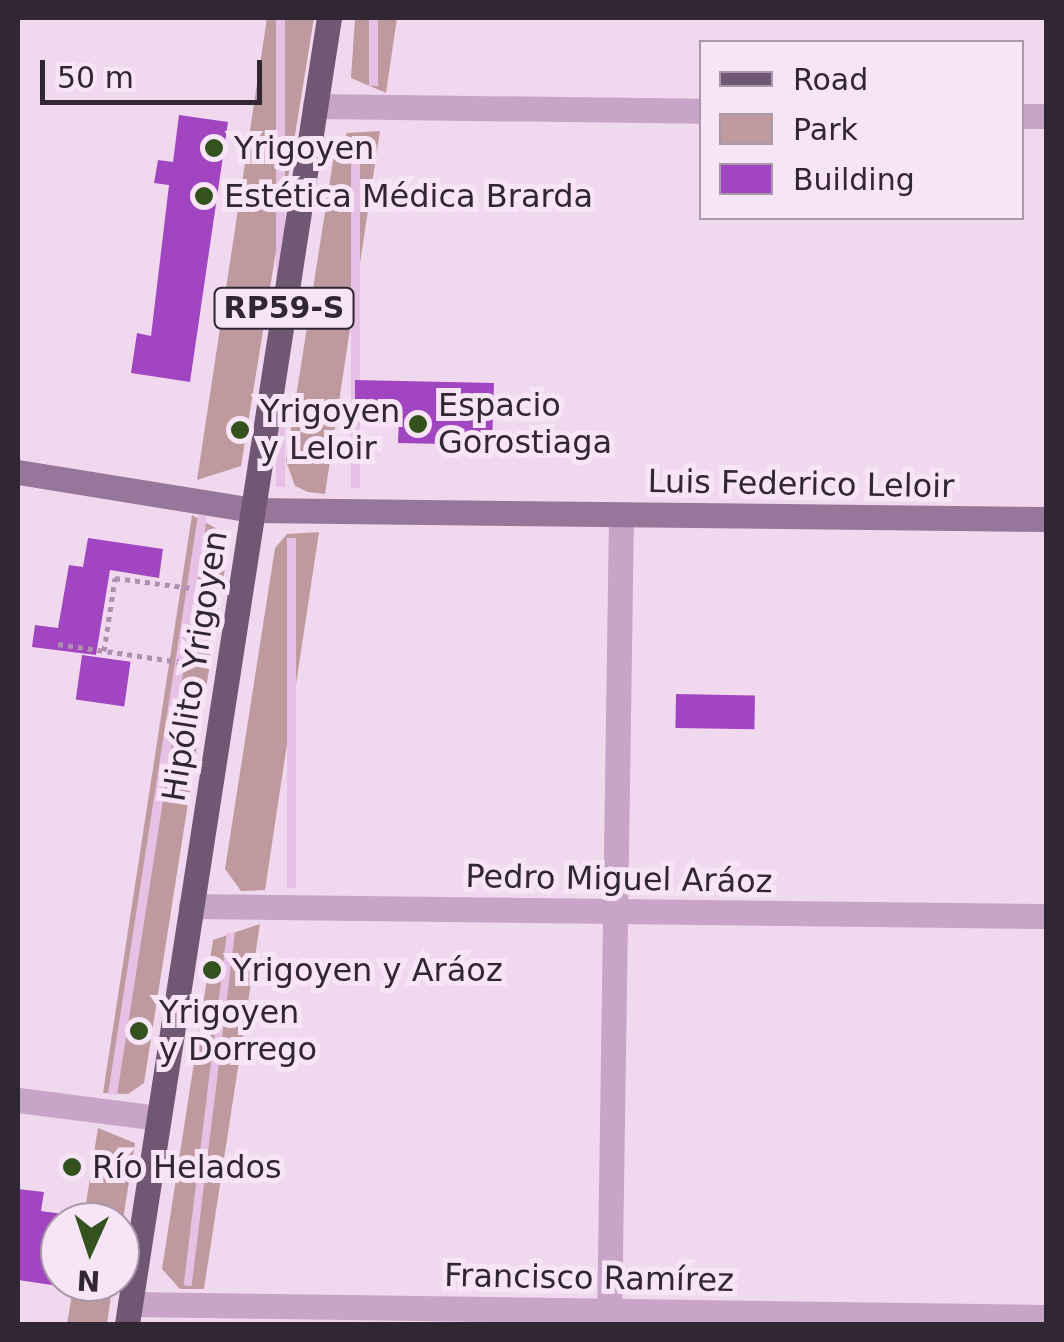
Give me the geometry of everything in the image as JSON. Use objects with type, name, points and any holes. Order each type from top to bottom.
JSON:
[{"type":"main road","name":"Hipólito Yrigoyen","points":[[128,1314],[329,18]]},
{"type":"street","points":[[315,106],[699,112]]},
{"type":"street","name":"Luis Federico Leloir","points":[[18,472],[252,510],[1046,519]]},
{"type":"street","points":[[609,1318],[621,515]]},
{"type":"street","name":"Pedro Miguel Aráoz","points":[[191,906],[1046,916]]},
{"type":"street","points":[[18,1100],[158,1118]]},
{"type":"street","name":"Francisco Ramírez","points":[[128,1314],[1046,1316]]},
{"type":"path","points":[[104,651],[115,578],[191,588]]},
{"type":"path","points":[[58,644],[180,662]]},
{"type":"green space","points":[[267,18],[314,18],[241,466],[197,480]]},
{"type":"green space","points":[[355,18],[397,18],[386,93],[351,78]]},
{"type":"green space","points":[[380,131],[325,494],[308,492],[295,486],[286,461],[333,161],[347,133]]},
{"type":"green space","points":[[192,515],[230,536],[144,1083],[128,1094],[103,1093]]},
{"type":"green space","points":[[319,532],[265,890],[241,891],[225,869],[275,548],[287,534]]},
{"type":"green space","points":[[260,924],[204,1289],[180,1289],[162,1269],[213,940]]},
{"type":"green space","points":[[98,1128],[135,1143],[126,1202],[86,1202]]},
{"type":"green space","points":[[71,1302],[110,1302],[107,1324],[67,1324]]},
{"type":"shaded area","points":[[276,18],[285,18],[285,487],[276,487]]},
{"type":"shaded area","points":[[369,18],[378,18],[378,86],[369,86]]},
{"type":"shaded area","points":[[351,137],[360,137],[360,488],[351,488]]},
{"type":"shaded area","points":[[198,515],[207,516],[203,545],[117,1095],[108,1094]]},
{"type":"shaded area","points":[[287,538],[296,538],[296,888],[287,888]]},
{"type":"shaded area","points":[[227,932],[235,933],[192,1286],[184,1285]]},
{"type":"building","points":[[179,115],[228,122],[190,382],[131,373],[137,333],[151,336],[169,185],[154,183],[158,160],[173,162]]},
{"type":"building","points":[[355,380],[494,383],[492,445],[398,443],[399,416],[355,413]]},
{"type":"building","points":[[88,538],[163,549],[159,578],[110,570],[96,655],[32,647],[35,625],[58,628],[69,565],[83,567]]},
{"type":"building","points":[[82,655],[131,662],[124,706],[76,700]]},
{"type":"building","points":[[676,694],[755,695],[754,729],[675,728]]},
{"type":"building","points":[[18,1189],[44,1192],[40,1202],[40,1283],[18,1280]]},
{"type":"place","name":"Yrigoyen","points":[[214,148]]},
{"type":"place","name":"Estética Médica Brarda","points":[[204,196]]},
{"type":"place","name":"Espacio Gorostiaga","points":[[418,424]]},
{"type":"place","name":"Yrigoyen y Leloir","points":[[240,430]]},
{"type":"place","name":"Yrigoyen y Aráoz","points":[[212,970]]},
{"type":"place","name":"Yrigoyen y Dorrego","points":[[139,1031]]},
{"type":"place","name":"Río Helados","points":[[72,1167]]}]
